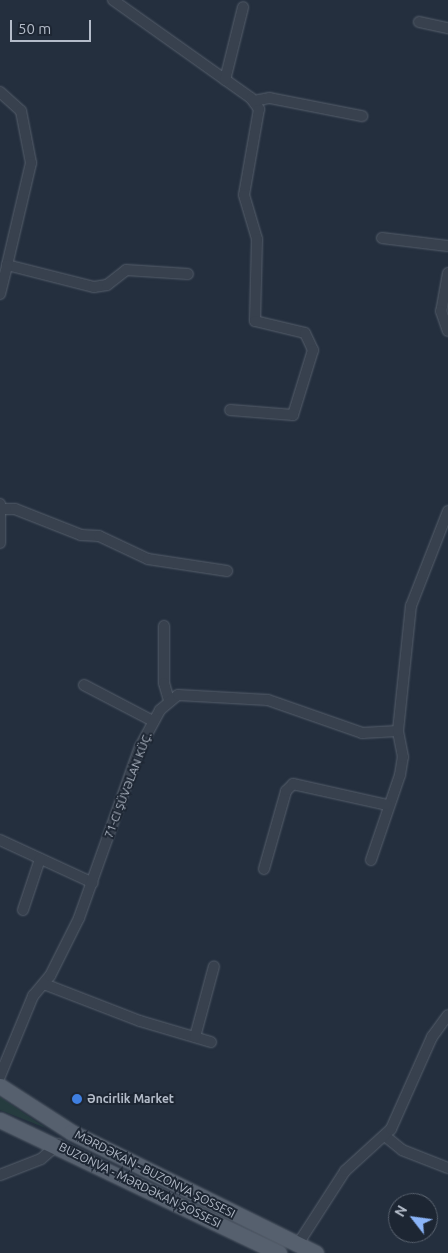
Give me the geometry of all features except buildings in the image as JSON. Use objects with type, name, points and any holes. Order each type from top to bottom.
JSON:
[{"type":"main road","name":"MƏRDƏKAN - BUZONVA ŞOSSESI","points":[[0,1086],[71,1132],[316,1253]]},
{"type":"main road","name":"BUZONVA - MƏRDƏKAN ŞOSSESI","points":[[0,1120],[58,1144],[279,1253]]},
{"type":"street","points":[[113,0],[254,101],[260,118],[244,195],[257,239],[255,320],[305,333],[313,350],[293,416],[230,410]]},
{"type":"street","points":[[225,80],[243,7]]},
{"type":"street","points":[[419,22],[448,28]]},
{"type":"street","points":[[0,92],[21,111],[31,164],[0,294]]},
{"type":"street","points":[[254,101],[270,98],[362,116]]},
{"type":"street","points":[[382,238],[448,246]]},
{"type":"street","points":[[7,265],[102,288],[126,270],[188,274]]},
{"type":"street","points":[[448,273],[442,311],[448,331]]},
{"type":"street","points":[[0,543],[0,507],[15,509],[81,535],[108,538],[148,559],[227,571]]},
{"type":"street","points":[[371,860],[403,757],[398,731],[411,606],[448,511]]},
{"type":"street","points":[[164,626],[164,683],[169,700],[185,695],[268,700],[362,733],[398,731]]},
{"type":"street","points":[[84,685],[154,721]]},
{"type":"street","name":"71-CI ŞÜVƏLAN KÜÇ.","points":[[0,1076],[33,996],[44,984],[93,883],[154,721],[169,700]]},
{"type":"street","points":[[264,869],[286,791],[292,784],[387,805]]},
{"type":"street","points":[[0,840],[93,883]]},
{"type":"street","points":[[23,910],[40,860]]},
{"type":"street","points":[[195,1037],[214,966]]},
{"type":"street","points":[[44,984],[210,1042]]},
{"type":"street","points":[[298,1244],[345,1171],[385,1136],[401,1110],[432,1037],[448,1014]]},
{"type":"street","points":[[385,1136],[402,1150],[448,1168]]},
{"type":"street","points":[[0,1175],[41,1159],[58,1144]]},
{"type":"green space","points":[[0,1097],[46,1128],[0,1110]]},
{"type":"place","name":"Əncirlik Market","points":[[77,1099]]}]
